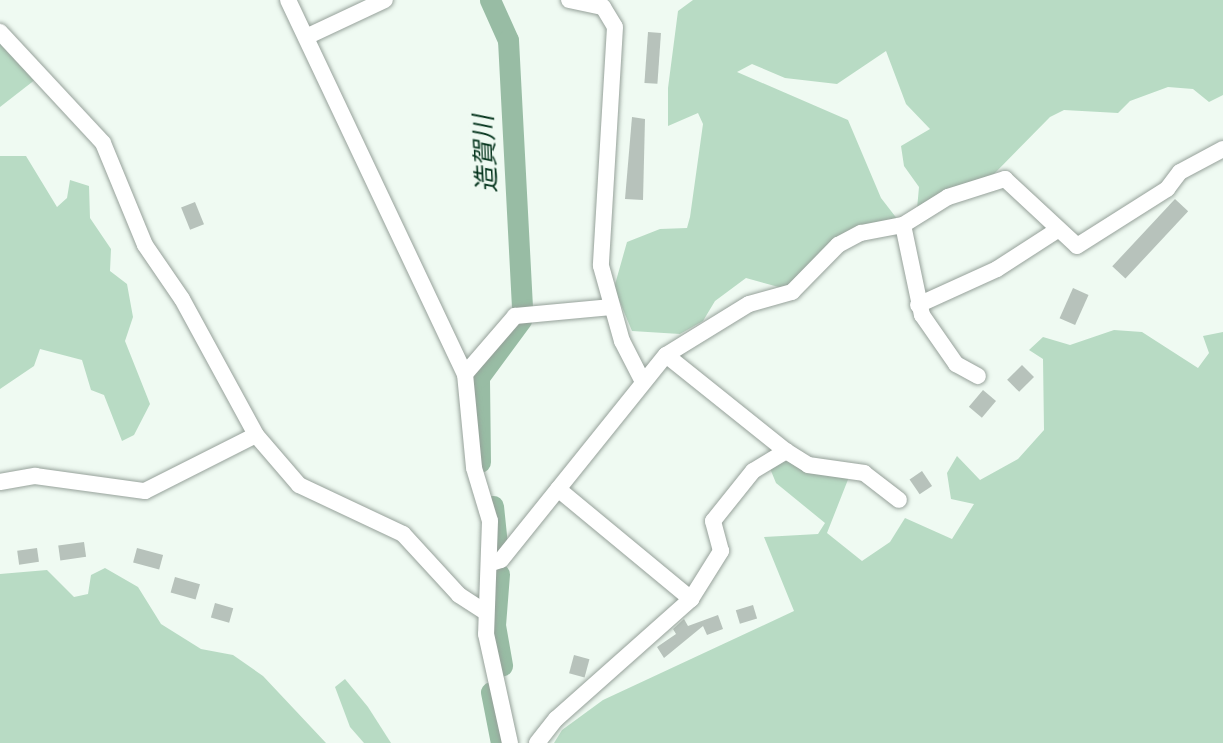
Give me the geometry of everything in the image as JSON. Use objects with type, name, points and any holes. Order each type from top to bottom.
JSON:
[{"type":"street","points":[[288,0],[465,374],[474,468],[490,521],[491,563],[484,611],[510,743]]},
{"type":"street","points":[[306,37],[385,0]]},
{"type":"street","points":[[569,0],[603,7],[615,27],[601,265],[612,307],[643,382]]},
{"type":"street","points":[[0,32],[103,143],[145,245],[256,435],[299,485],[403,534],[459,595],[484,611]]},
{"type":"street","points":[[491,563],[501,561],[666,355],[749,304],[792,292],[838,245],[861,233],[903,225],[948,197],[1005,179],[1056,231],[1076,246],[1167,189],[1180,172],[1223,149]]},
{"type":"street","points":[[903,225],[918,304],[956,364],[978,376]]},
{"type":"street","points":[[918,304],[998,269],[1056,231]]},
{"type":"street","points":[[465,374],[515,316],[612,307]]},
{"type":"street","points":[[666,355],[786,451],[808,465],[864,473],[899,500]]},
{"type":"street","points":[[0,482],[35,476],[145,491],[256,435]]},
{"type":"street","points":[[537,743],[556,719],[691,599],[721,551],[713,521],[753,471],[786,451]]},
{"type":"street","points":[[558,489],[691,599]]},
{"type":"green space","points":[[693,0],[1223,0],[1223,95],[1209,102],[1193,89],[1168,87],[1130,101],[1118,113],[1064,110],[1050,117],[993,175],[917,209],[919,187],[904,166],[901,146],[930,129],[906,104],[886,51],[837,84],[785,78],[752,64],[737,72],[848,120],[881,198],[898,220],[848,233],[786,289],[746,278],[715,301],[703,321],[680,334],[632,331],[614,288],[627,242],[660,229],[687,228],[690,217],[703,124],[698,113],[668,126],[668,88],[678,11]]},
{"type":"green space","points":[[0,41],[36,79],[0,107]]},
{"type":"green space","points":[[0,156],[26,156],[57,207],[67,198],[70,180],[89,186],[90,218],[111,249],[110,271],[127,284],[133,317],[125,341],[150,404],[134,435],[122,441],[104,395],[91,390],[82,360],[40,349],[34,366],[0,389]]},
{"type":"green space","points":[[1114,330],[1142,332],[1198,368],[1209,353],[1203,336],[1223,332],[1223,743],[554,743],[562,730],[603,700],[794,611],[764,537],[818,534],[825,523],[776,483],[769,466],[793,459],[849,477],[827,533],[862,561],[890,542],[905,518],[952,539],[974,504],[951,499],[947,473],[957,456],[980,480],[1018,459],[1044,430],[1043,359],[1029,350],[1043,337],[1070,345]]},
{"type":"green space","points":[[105,568],[138,587],[161,624],[201,649],[233,655],[263,676],[326,743],[0,743],[0,574],[47,570],[74,597],[88,594],[91,575]]},
{"type":"green space","points":[[345,679],[368,707],[391,743],[364,743],[350,727],[335,687]]},
{"type":"building","points":[[648,32],[661,33],[657,84],[644,83]]},
{"type":"building","points":[[632,117],[645,119],[643,200],[625,199]]},
{"type":"building","points":[[1175,199],[1188,211],[1125,279],[1112,266]]},
{"type":"building","points":[[195,202],[204,224],[190,230],[181,208]]},
{"type":"building","points":[[1073,288],[1089,295],[1075,325],[1060,318]]},
{"type":"building","points":[[1022,365],[1034,377],[1019,392],[1007,380]]},
{"type":"building","points":[[983,390],[996,401],[982,418],[969,407]]},
{"type":"building","points":[[922,471],[932,486],[920,494],[910,479]]},
{"type":"building","points":[[84,542],[86,557],[60,560],[58,546]]},
{"type":"building","points":[[37,548],[39,562],[19,565],[17,551]]},
{"type":"building","points":[[137,548],[163,555],[159,569],[133,562]]},
{"type":"building","points":[[175,577],[200,584],[196,600],[171,592]]},
{"type":"building","points":[[215,603],[233,608],[229,623],[211,617]]},
{"type":"building","points":[[753,605],[757,618],[740,624],[736,610]]},
{"type":"building","points":[[718,615],[723,629],[707,635],[703,626],[664,658],[657,647],[676,634],[673,629],[684,619],[688,626]]},
{"type":"building","points":[[574,655],[589,659],[585,677],[569,673]]},
{"type":"waterway","name":"造賀川","points":[[490,0],[508,40],[522,310]]},
{"type":"waterway","name":"造賀川","points":[[480,462],[479,377],[521,320]]},
{"type":"waterway","name":"造賀川","points":[[493,506],[498,554]]},
{"type":"waterway","name":"造賀川","points":[[499,574],[495,625],[502,665]]},
{"type":"waterway","name":"造賀川","points":[[491,692],[501,743]]}]
